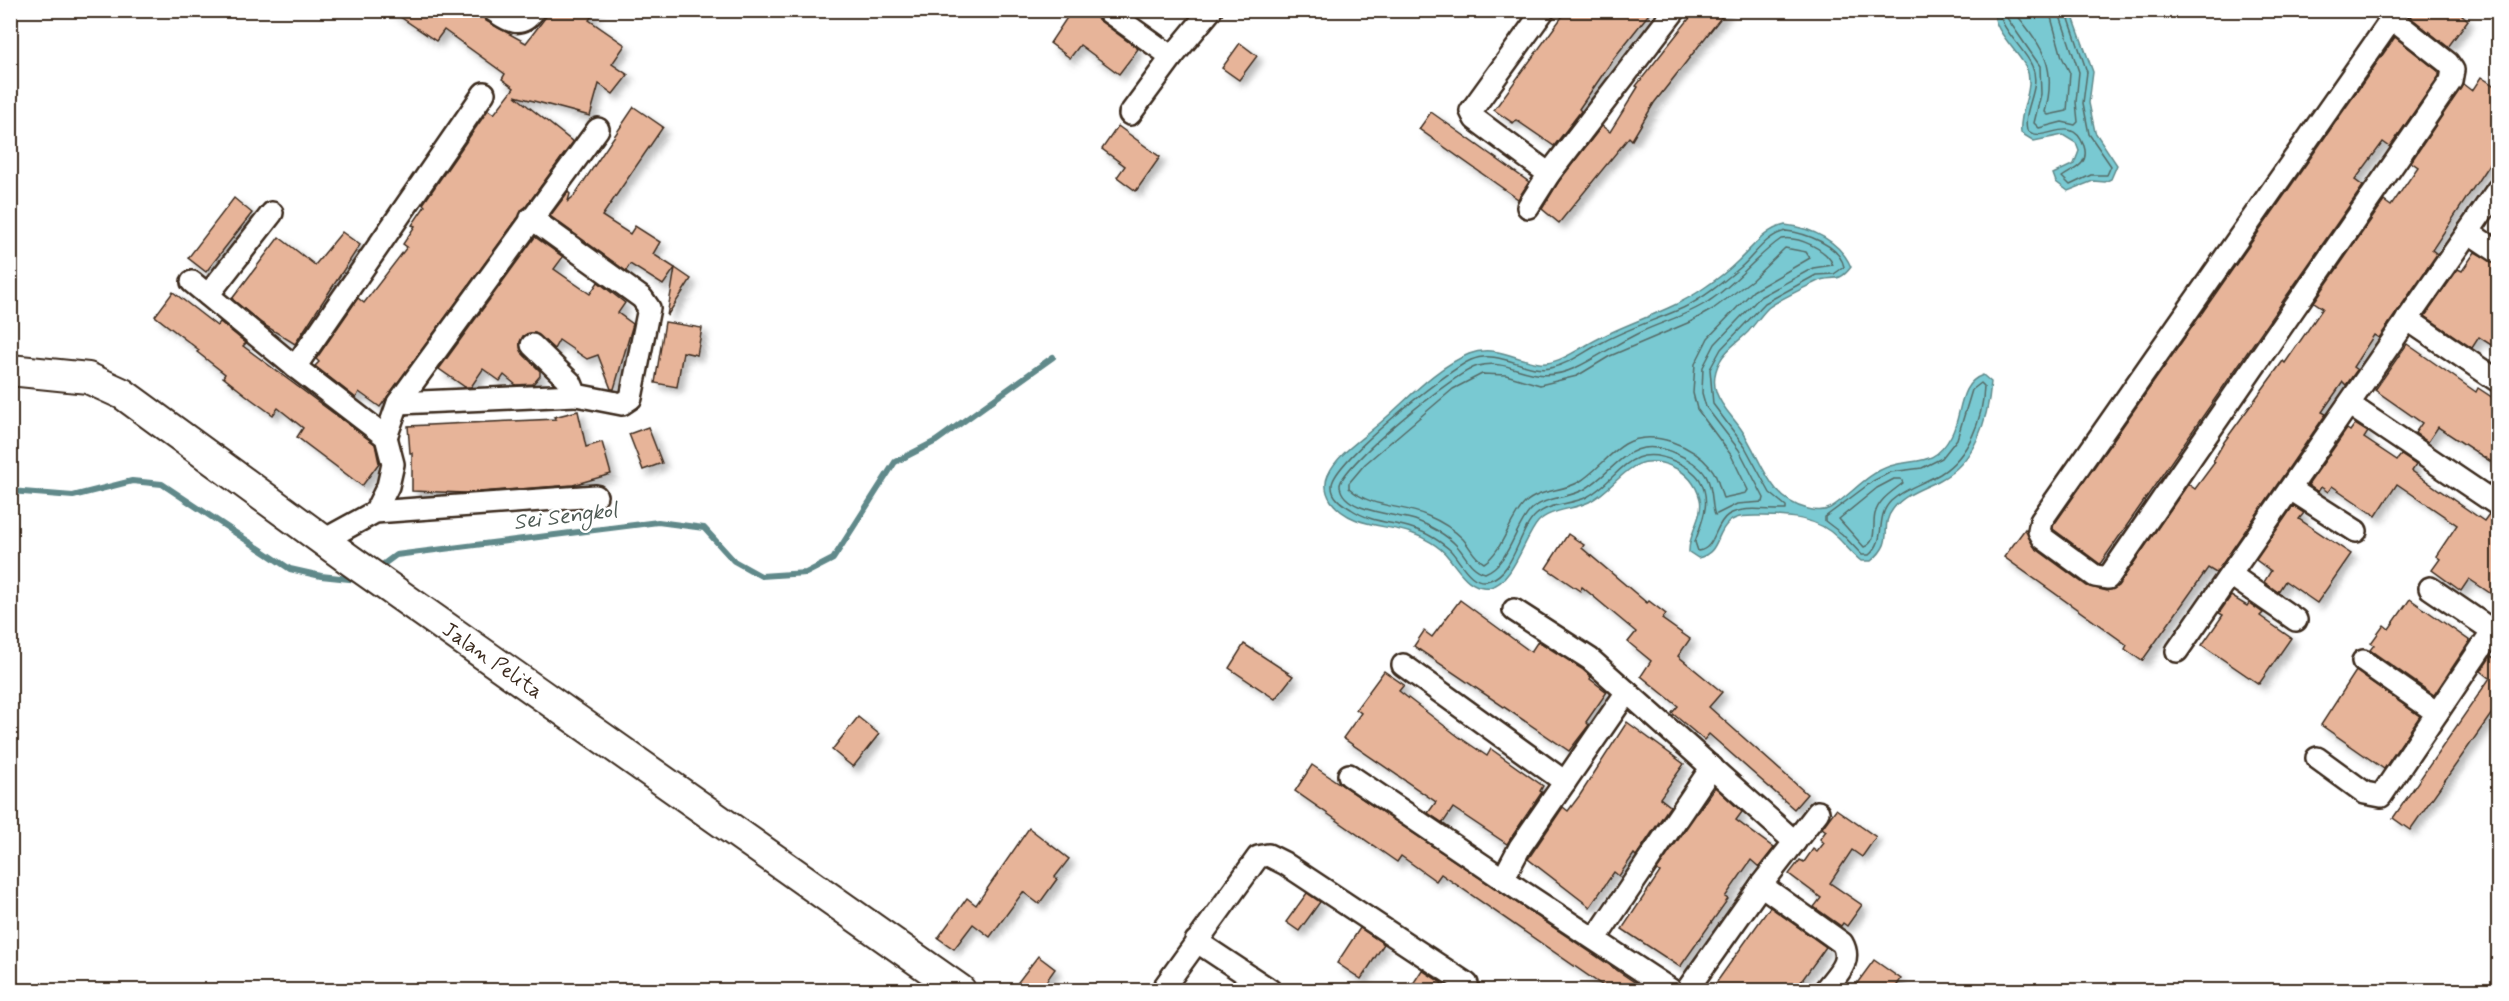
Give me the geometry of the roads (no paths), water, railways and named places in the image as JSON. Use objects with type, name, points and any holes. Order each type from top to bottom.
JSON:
[{"type":"street","points":[[493,10],[510,22],[519,23],[529,18],[534,10]]},
{"type":"street","points":[[1106,10],[1172,57]]},
{"type":"street","points":[[1130,114],[1172,57],[1211,10]]},
{"type":"street","points":[[1544,10],[1471,111],[1475,119],[1549,174]]},
{"type":"street","points":[[1528,207],[1549,174],[1675,10]]},
{"type":"street","points":[[2395,15],[2448,63],[2453,70],[2451,81],[2108,578],[2095,576],[2043,538],[2038,531],[2041,521],[2395,15]]},
{"type":"street","points":[[295,367],[484,93]]},
{"type":"street","points":[[375,512],[388,486],[393,464],[386,437],[398,404],[531,218],[598,129]]},
{"type":"street","points":[[2177,651],[2292,490],[2407,319],[2499,189]]},
{"type":"street","points":[[272,213],[200,288],[295,367],[386,437]]},
{"type":"street","points":[[398,404],[576,395],[622,404],[632,398],[649,308],[642,298],[531,218]]},
{"type":"street","points":[[2468,232],[2499,252]]},
{"type":"street","points":[[2407,319],[2499,381]]},
{"type":"street","points":[[532,345],[571,383],[576,395]]},
{"type":"street","name":"Jalan Pelita","points":[[10,370],[88,378],[115,389],[350,560],[960,990]]},
{"type":"street","points":[[2350,405],[2499,505]]},
{"type":"street","points":[[2292,490],[2356,531]]},
{"type":"street","points":[[324,540],[375,512],[596,496]]},
{"type":"street","points":[[2231,575],[2295,620]]},
{"type":"street","points":[[2317,758],[2365,793],[2381,796],[2496,627],[2430,588]]},
{"type":"street","points":[[1514,610],[1590,659],[1795,842]]},
{"type":"street","points":[[2363,661],[2437,713]]},
{"type":"street","points":[[1403,665],[1565,782]]},
{"type":"street","points":[[1503,879],[1520,847],[1627,692]]},
{"type":"street","points":[[1596,938],[1712,767]]},
{"type":"street","points":[[1349,775],[1671,990]]},
{"type":"street","points":[[1687,990],[1761,885],[1818,812]]},
{"type":"street","points":[[1162,990],[1258,857],[1268,855],[1305,876],[1467,984]]},
{"type":"street","points":[[1761,885],[1842,943],[1847,952],[1847,960],[1825,990]]},
{"type":"street","points":[[1196,941],[1270,990]]},
{"type":"water","points":[[1995,11],[2071,11],[2093,72],[2089,103],[2095,132],[2117,165],[2111,179],[2105,182],[2093,181],[2068,191],[2056,182],[2053,174],[2074,164],[2079,151],[2076,143],[2063,135],[2034,141],[2021,133],[2029,75],[1997,24]]},
{"type":"water","points":[[1785,225],[1805,229],[1824,237],[1840,250],[1851,267],[1838,278],[1816,282],[1768,308],[1720,361],[1714,381],[1719,398],[1741,429],[1767,477],[1784,497],[1808,509],[1825,510],[1838,503],[1866,479],[1881,470],[1931,457],[1945,446],[1951,436],[1969,385],[1983,375],[1991,382],[1983,425],[1971,451],[1952,472],[1909,495],[1893,509],[1887,522],[1883,547],[1871,561],[1861,561],[1830,531],[1821,526],[1792,517],[1771,516],[1745,516],[1729,522],[1721,532],[1714,548],[1705,556],[1698,558],[1689,552],[1689,545],[1700,512],[1698,494],[1683,472],[1658,462],[1646,462],[1636,466],[1626,471],[1589,502],[1543,518],[1533,529],[1512,569],[1498,584],[1490,587],[1470,582],[1445,553],[1426,539],[1348,516],[1331,501],[1326,482],[1337,461],[1419,388],[1455,361],[1479,351],[1497,352],[1539,363],[1557,360],[1599,338],[1690,297],[1726,272],[1765,234]]},
{"type":"waterway","name":"Sei Sengkol","points":[[377,569],[396,555],[658,522],[704,528],[734,561],[761,576],[806,573],[833,559],[895,462],[936,441],[1053,357]]},
{"type":"waterway","name":"Sei Sengkol","points":[[10,491],[73,496],[132,481],[162,484],[290,569],[321,576],[359,580]]}]
